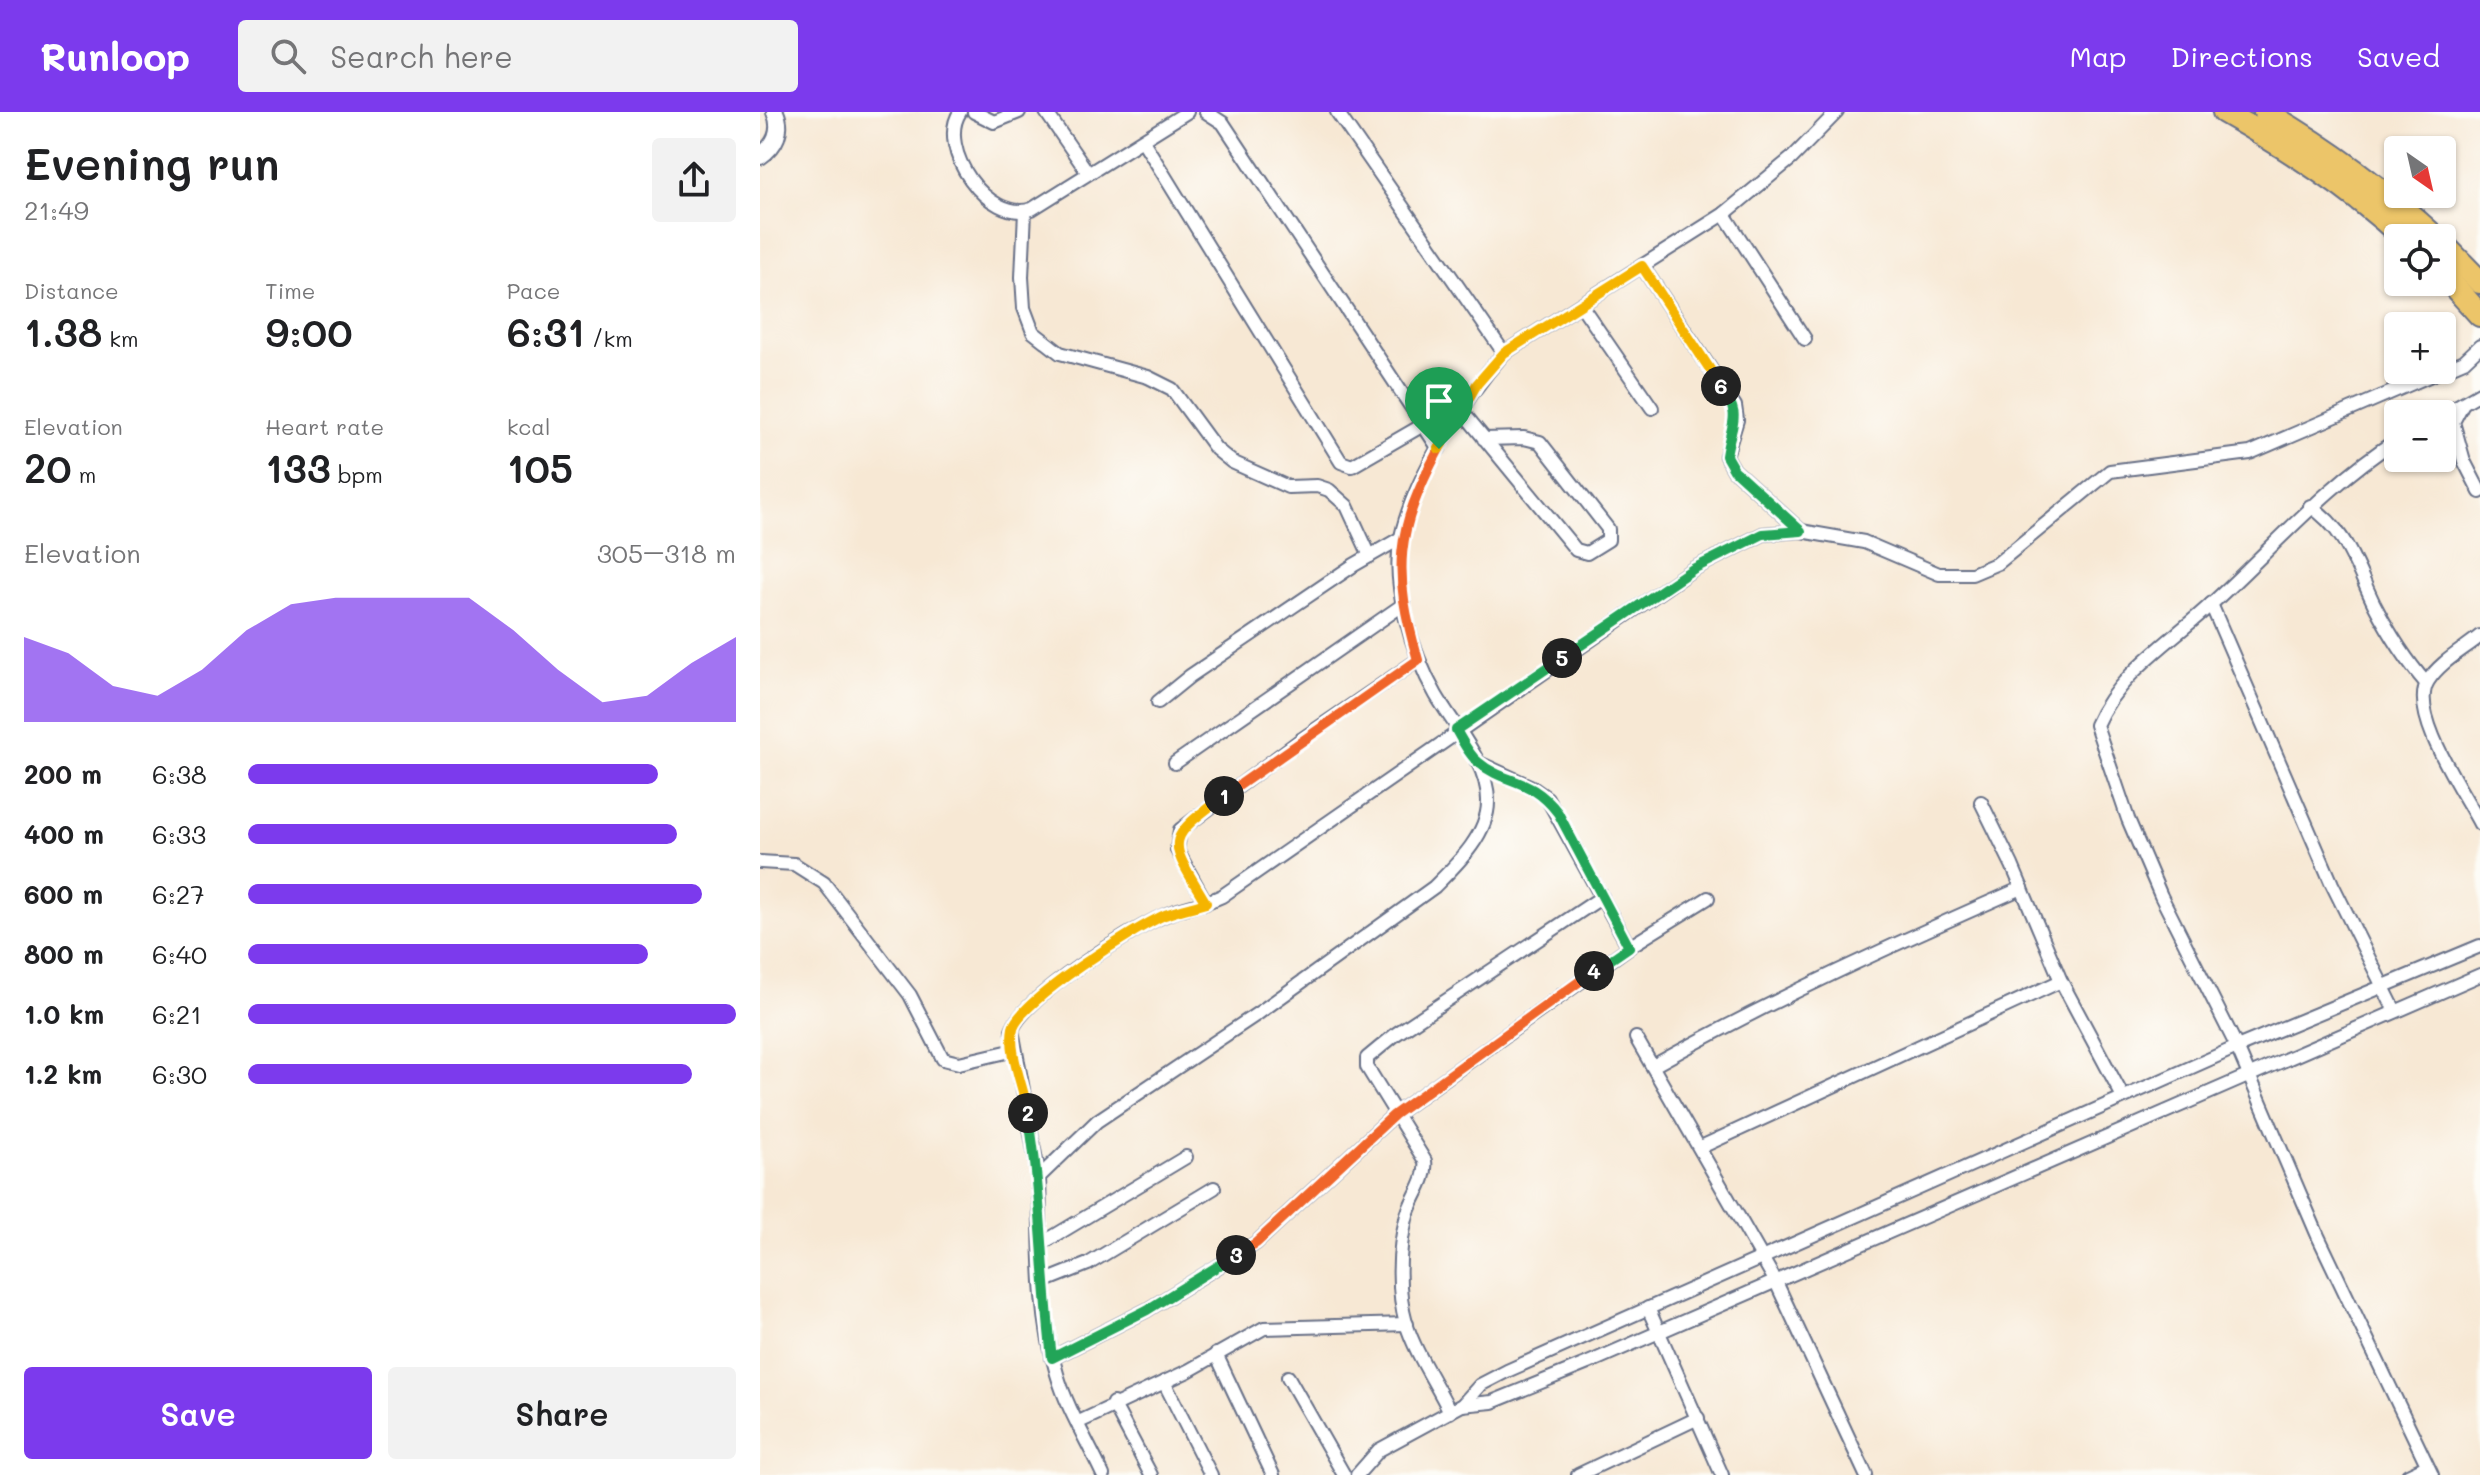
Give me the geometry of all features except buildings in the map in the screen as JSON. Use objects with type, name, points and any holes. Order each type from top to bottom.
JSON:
[{"type":"highway","points":[[2224,112],[2296,153],[2366,203],[2389,224]]},
{"type":"highway","points":[[2265,112],[2313,139],[2372,181],[2420,224]]},
{"type":"highway","points":[[2456,257],[2480,282]]},
{"type":"highway","points":[[2456,288],[2480,315]]},
{"type":"street","points":[[760,156],[775,142],[778,118],[775,112]]},
{"type":"street","points":[[960,112],[956,119],[958,157],[968,174],[989,202],[1025,211],[1187,112]]},
{"type":"street","points":[[974,112],[994,122],[1019,112]]},
{"type":"street","points":[[1046,112],[1088,173]]},
{"type":"street","points":[[1206,112],[1223,123],[1439,449]]},
{"type":"street","points":[[1337,112],[1504,353]]},
{"type":"street","points":[[1039,1177],[1097,1121],[1260,1012],[1457,865],[1484,823],[1488,804],[1486,782],[1418,660],[1404,604],[1401,538],[1439,449],[1477,384],[1504,353],[1724,214],[1792,158],[1837,112]]},
{"type":"street","points":[[1143,141],[1341,462],[1352,466],[1423,425]]},
{"type":"street","points":[[1025,211],[1024,308],[1038,337],[1060,353],[1148,377],[1172,389],[1216,449],[1232,462],[1288,487],[1317,486],[1329,490],[1347,506],[1370,556]]},
{"type":"street","points":[[1724,214],[1805,339]]},
{"type":"street","points":[[1642,266],[1735,406],[1737,420],[1726,456],[1734,470],[1801,531]]},
{"type":"street","points":[[1581,305],[1652,408]]},
{"type":"street","points":[[1103,1475],[1067,1401],[1052,1358],[1043,1282],[1039,1177],[1012,1030],[1016,1020],[1043,993],[1116,941],[1166,914],[1222,896],[1456,730],[1693,569],[1763,534],[1801,531],[1864,542],[1939,574],[1972,574],[1998,563],[2110,471],[2250,453],[2464,361],[2480,346]]},
{"type":"street","points":[[2456,408],[2480,393]]},
{"type":"street","points":[[2462,405],[2453,422],[2464,461],[2480,492]]},
{"type":"street","points":[[1461,410],[1484,439],[1576,550],[1587,553],[1608,540],[1608,529],[1540,442],[1484,439]]},
{"type":"street","points":[[2384,450],[2310,506],[2211,604],[2108,698],[2096,725],[2128,819],[2161,896],[2237,1047],[2318,1236],[2430,1470],[2408,1475]]},
{"type":"street","points":[[2310,506],[2339,530],[2386,627],[2402,655],[2426,683]]},
{"type":"street","points":[[1158,702],[1190,676],[1401,538]]},
{"type":"street","points":[[1175,763],[1287,681],[1404,604]]},
{"type":"street","points":[[2211,604],[2332,884],[2395,1011]]},
{"type":"street","points":[[2480,636],[2439,668],[2426,683],[2423,700],[2428,725],[2480,824]]},
{"type":"street","points":[[1206,903],[1177,850],[1180,830],[1302,739],[1418,660]]},
{"type":"street","points":[[1477,762],[1530,786],[1547,798],[1629,947]]},
{"type":"street","points":[[1981,802],[2061,981],[2123,1097]]},
{"type":"street","points":[[760,862],[794,864],[824,883],[910,995],[943,1059],[959,1063],[1015,1050]]},
{"type":"street","points":[[1653,1066],[1857,960],[2022,888]]},
{"type":"street","points":[[1450,1412],[1407,1324],[1401,1271],[1406,1217],[1426,1168],[1367,1067],[1371,1053],[1602,897]]},
{"type":"street","points":[[1052,1358],[1147,1310],[1256,1243],[1394,1115],[1629,947],[1708,898]]},
{"type":"street","points":[[1357,1475],[1379,1450],[1462,1405],[1480,1385],[2123,1097],[2480,946]]},
{"type":"street","points":[[1462,1405],[1492,1402],[1658,1332],[2480,975]]},
{"type":"street","points":[[1701,1147],[2061,981]]},
{"type":"street","points":[[1636,1038],[1776,1282],[1866,1475]]},
{"type":"street","points":[[1041,1244],[1186,1157]]},
{"type":"street","points":[[1043,1282],[1088,1264],[1214,1188]]},
{"type":"street","points":[[1648,1308],[1722,1475]]},
{"type":"street","points":[[1079,1422],[1113,1403],[1164,1382],[1264,1328],[1407,1324]]},
{"type":"street","points":[[1216,1354],[1273,1475]]},
{"type":"street","points":[[1288,1377],[1344,1475]]},
{"type":"street","points":[[1164,1382],[1211,1475]]},
{"type":"street","points":[[1113,1403],[1151,1475]]},
{"type":"street","points":[[1578,1475],[1698,1418]]},
{"type":"route","points":[[1642,266],[1735,406],[1737,420],[1728,441],[1726,456],[1734,470],[1801,531],[1763,534],[1693,569],[1456,730],[1477,762],[1530,786],[1547,798],[1558,813],[1629,947],[1394,1115],[1256,1243],[1147,1310],[1052,1358],[1043,1282],[1039,1177],[1012,1030],[1016,1020],[1043,993],[1116,941],[1166,914],[1206,903],[1180,859],[1176,842],[1180,830],[1302,739],[1418,660],[1406,619],[1401,538],[1426,473],[1439,449],[1477,384],[1504,353],[1642,266]]}]
